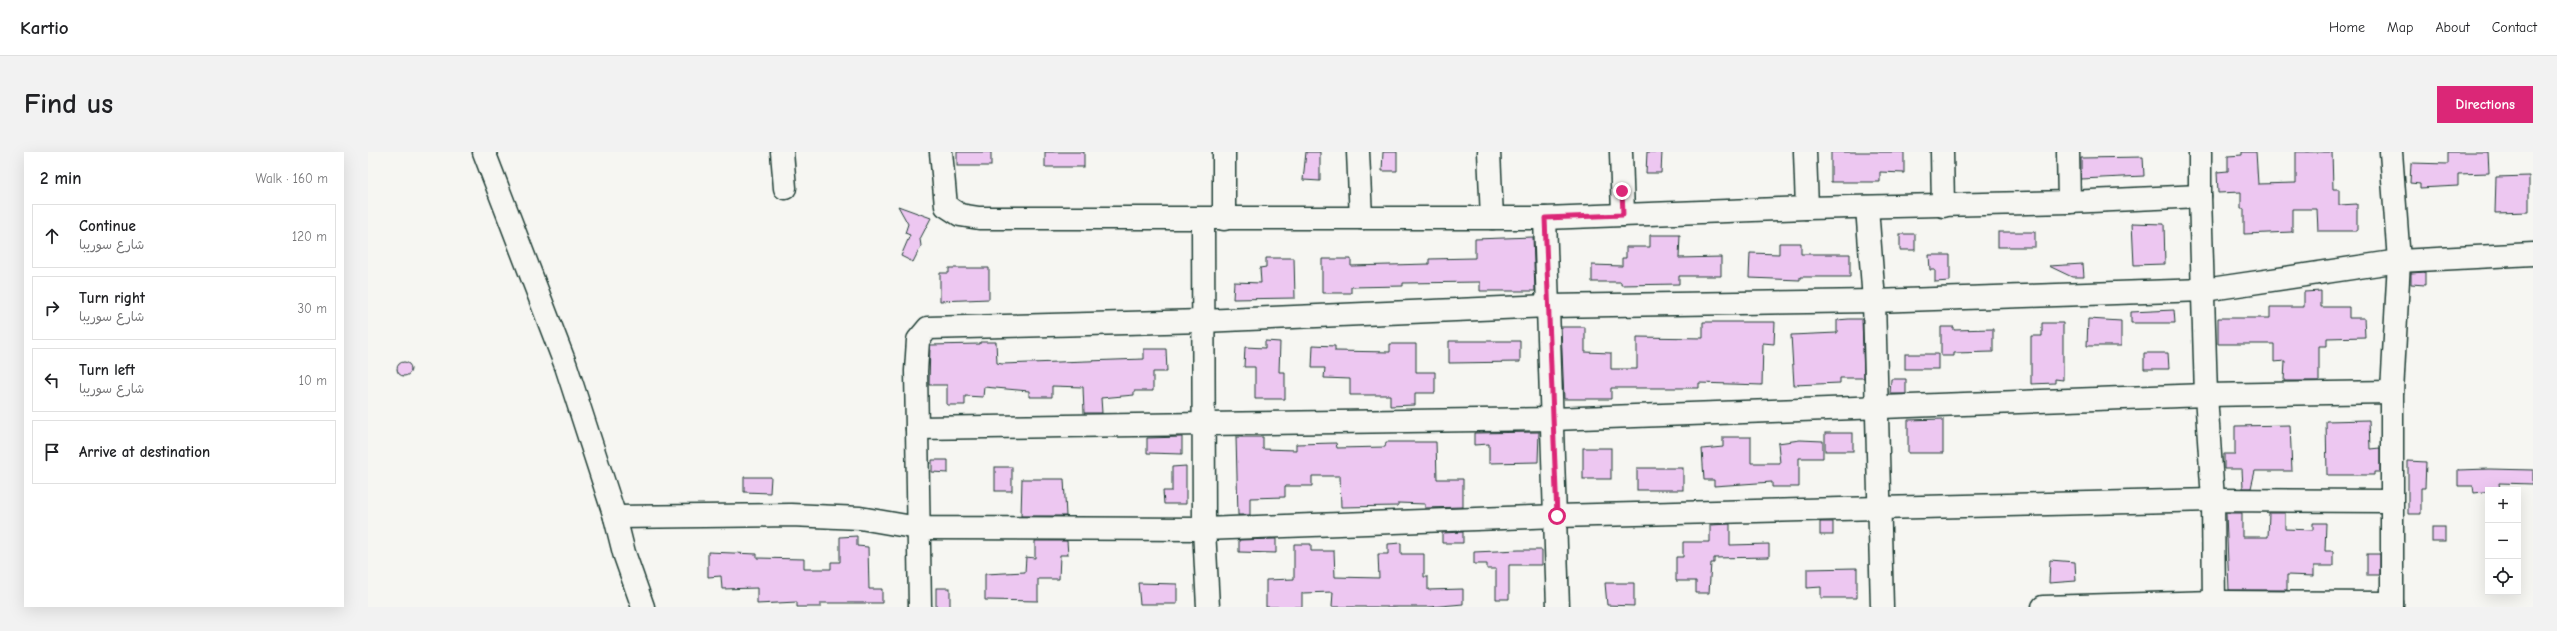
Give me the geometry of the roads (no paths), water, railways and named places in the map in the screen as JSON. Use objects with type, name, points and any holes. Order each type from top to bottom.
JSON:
[{"type":"street","points":[[484,152],[566,366],[615,517],[624,553],[643,607]]},
{"type":"street","points":[[782,152],[785,188]]},
{"type":"street","points":[[941,152],[946,206],[967,217],[1213,219],[1545,218],[1807,208],[2069,202],[2200,196]]},
{"type":"street","points":[[1208,607],[1204,529],[1203,321],[1213,219],[1224,152]]},
{"type":"street","points":[[1358,152],[1361,218]]},
{"type":"street","points":[[1489,152],[1492,218]]},
{"type":"street","points":[[1621,152],[1623,215]]},
{"type":"street","points":[[1805,152],[1807,208]]},
{"type":"street","points":[[1942,152],[1943,206]]},
{"type":"street","points":[[2068,152],[2069,202]]},
{"type":"street","points":[[2200,152],[2206,395],[2213,500],[2214,605]]},
{"type":"street","points":[[2043,607],[2392,605],[2392,392],[2399,261],[2391,152]]},
{"type":"street","points":[[1867,207],[1874,301],[1882,607]]},
{"type":"street","points":[[1545,218],[1557,516],[1558,607]]},
{"type":"street","points":[[920,607],[916,428],[918,340],[928,328],[1203,321],[1549,306],[1874,301],[2204,290],[2399,261],[2533,254]]},
{"type":"street","points":[[916,428],[1553,419],[2206,395],[2392,392]]},
{"type":"street","points":[[615,517],[828,516],[918,528],[1204,529],[1557,516],[2213,500],[2391,501]]}]
